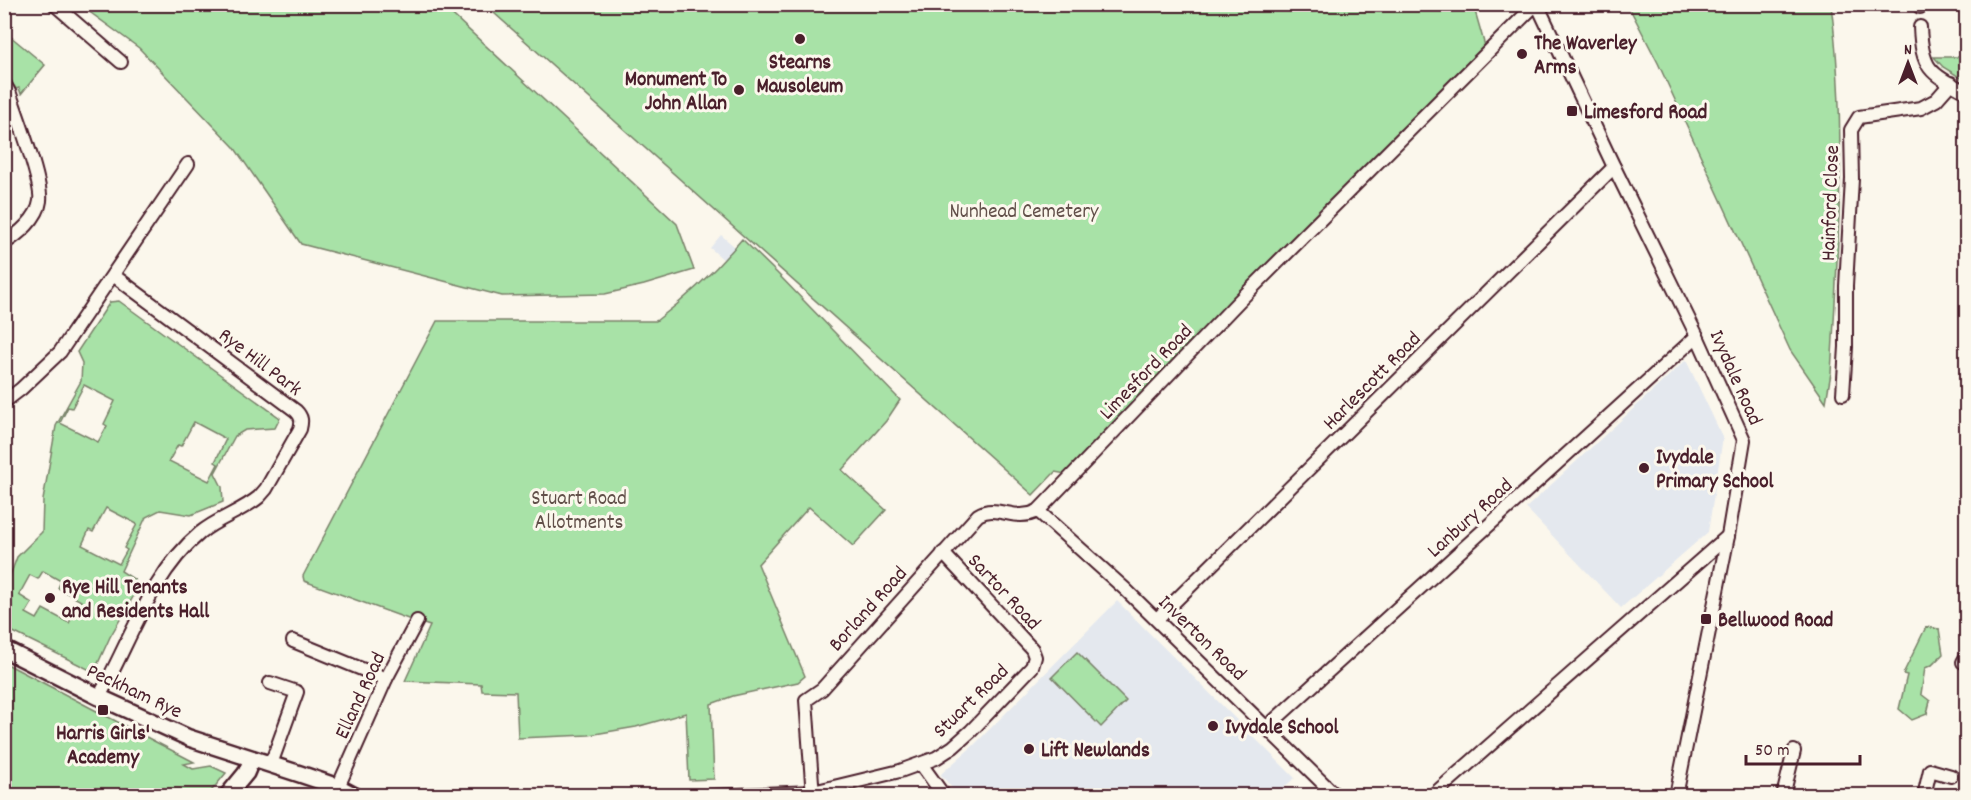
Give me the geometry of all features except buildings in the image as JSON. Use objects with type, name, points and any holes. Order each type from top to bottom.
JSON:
[{"type":"street","points":[[54,4],[122,62]]},
{"type":"street","name":"Ivydale Road","points":[[1537,4],[1697,336],[1744,440],[1728,536],[1676,795]]},
{"type":"street","name":"Limesford Road","points":[[1038,511],[1239,301],[1537,4]]},
{"type":"street","points":[[1920,27],[1924,61],[1929,68],[1966,92]]},
{"type":"street","name":"Hainford Close","points":[[1843,394],[1852,179],[1851,130],[1859,117],[1921,108],[1936,100],[1951,83]]},
{"type":"street","points":[[4,84],[10,94],[38,183],[40,201],[30,220],[4,243]]},
{"type":"street","points":[[4,402],[60,352],[188,164]]},
{"type":"street","name":"Harlescott Road","points":[[1157,620],[1614,167]]},
{"type":"street","name":"Rye Hill Park","points":[[99,697],[150,599],[172,563],[202,531],[259,497],[266,489],[302,423],[296,411],[113,275]]},
{"type":"street","name":"Lanbury Road","points":[[1267,727],[1697,336]]},
{"type":"street","name":"Borland Road","points":[[813,794],[806,700],[822,689],[978,515],[991,511],[1022,517],[1038,511]]},
{"type":"street","name":"Inverton Road","points":[[1038,511],[1157,620],[1336,795]]},
{"type":"street","points":[[1431,795],[1728,536]]},
{"type":"street","name":"Sartor Road","points":[[943,553],[1032,649],[1035,657]]},
{"type":"street","name":"Elland Road","points":[[338,787],[386,680],[417,621]]},
{"type":"street","points":[[293,641],[386,680]]},
{"type":"street","name":"Peckham Rye","points":[[4,649],[99,697],[189,738],[338,787],[355,795]]},
{"type":"street","name":"Stuart Road","points":[[712,795],[813,794],[871,779],[936,758],[970,731],[1032,667],[1035,657]]},
{"type":"street","points":[[270,683],[297,692],[271,764]]},
{"type":"street","points":[[1783,795],[1794,751]]},
{"type":"street","points":[[227,795],[246,773],[252,759]]},
{"type":"street","points":[[921,764],[944,795]]},
{"type":"street","points":[[1924,795],[1930,770],[1951,776]]},
{"type":"shaded area","points":[[721,235],[735,247],[724,260],[710,248]]},
{"type":"shaded area","name":"Ivydale Primary School","points":[[1686,360],[1723,438],[1708,532],[1621,608],[1526,508]]},
{"type":"shaded area","points":[[1117,601],[1295,778],[1274,795],[959,796],[941,775],[942,773],[973,746]]},
{"type":"green space","name":"Nunhead Cemetery","points":[[1473,4],[1487,53],[1263,283],[1237,294],[1233,312],[1072,475],[1055,472],[1033,495],[485,5]]},
{"type":"green space","points":[[80,5],[442,5],[677,224],[694,270],[605,294],[502,296],[301,244],[234,147],[139,48]]},
{"type":"green space","points":[[1628,5],[1831,5],[1839,97],[1840,189],[1831,373],[1826,402],[1790,350],[1658,63]]},
{"type":"green space","points":[[4,31],[45,65],[21,94],[5,71]]},
{"type":"green space","points":[[1934,57],[1966,57],[1966,81],[1943,67]]},
{"type":"green space","name":"Stuart Road Allotments","points":[[742,239],[900,400],[886,421],[842,470],[886,510],[853,546],[809,507],[758,564],[805,676],[798,682],[733,696],[711,704],[714,779],[689,780],[686,713],[636,727],[589,735],[518,738],[516,692],[482,691],[481,684],[405,681],[430,626],[304,581],[303,576],[437,321],[656,321],[701,283]]},
{"type":"green space","points":[[119,301],[280,418],[275,428],[245,430],[235,436],[215,473],[222,487],[223,502],[191,515],[160,510],[146,517],[121,571],[135,580],[137,590],[110,637],[94,672],[5,628],[5,589],[17,557],[42,532],[43,500],[56,426],[81,381],[82,363],[77,352],[110,302]],"holes":[[[84,385],[115,401],[104,424],[107,426],[98,442],[60,423],[68,407],[72,408]],[[194,422],[226,439],[215,462],[218,464],[209,481],[169,461],[178,445],[181,446]],[[106,508],[137,524],[124,548],[127,550],[119,564],[82,545],[89,530],[93,532]],[[43,571],[61,581],[58,588],[81,601],[69,623],[43,609],[37,619],[26,613],[32,603],[19,595],[30,575],[38,579]]]},
{"type":"green space","points":[[1926,627],[1939,629],[1943,654],[1932,665],[1925,668],[1921,694],[1930,701],[1927,714],[1912,720],[1899,709],[1907,675],[1903,674]]},
{"type":"green space","points":[[1077,652],[1126,701],[1101,727],[1052,677]]},
{"type":"green space","points":[[5,663],[194,762],[184,764],[193,769],[211,766],[226,773],[208,795],[5,795]]},
{"type":"place","name":"Stearns Mausoleum","points":[[800,39]]},
{"type":"place","name":"The Waverley Arms","points":[[1522,54]]},
{"type":"place","name":"Monument To John Allan","points":[[739,90]]},
{"type":"place","name":"Limesford Road","points":[[1572,111]]},
{"type":"place","name":"Ivydale Primary School","points":[[1644,468]]},
{"type":"place","name":"Rye Hill Tenants and Residents Hall","points":[[50,598]]},
{"type":"place","name":"Bellwood Road","points":[[1706,619]]},
{"type":"place","name":"Harris Girls' Academy","points":[[103,710]]},
{"type":"place","name":"Ivydale School","points":[[1213,726]]},
{"type":"place","name":"Lift Newlands","points":[[1029,749]]}]
